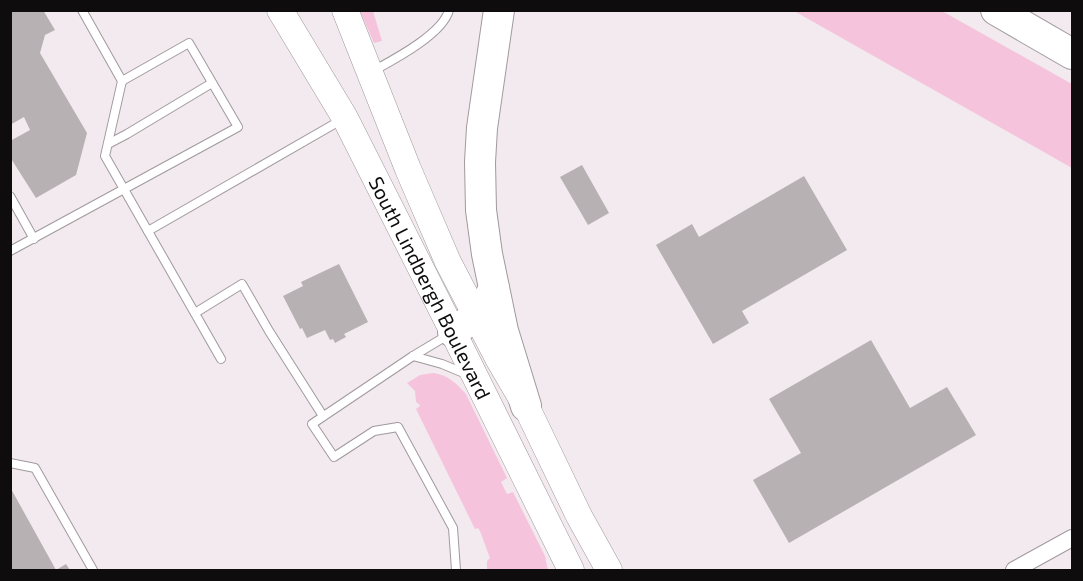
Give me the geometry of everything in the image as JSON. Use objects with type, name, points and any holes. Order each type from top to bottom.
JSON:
[{"type":"highway","points":[[500,10],[482,128],[481,210],[503,331],[526,406]]},
{"type":"highway","points":[[996,10],[1072,54]]},
{"type":"highway","points":[[465,324],[485,306],[494,288]]},
{"type":"main road","name":"South Lindbergh Boulevard","points":[[279,10],[465,324],[499,360],[526,406],[579,516],[609,570]]},
{"type":"main road","name":"South Lindbergh Boulevard","points":[[345,10],[448,262],[477,379],[571,570]]},
{"type":"street","points":[[1024,568],[1072,538]]},
{"type":"lane","points":[[82,10],[122,81],[105,156],[221,358]]},
{"type":"lane","points":[[370,73],[410,51],[432,33],[448,15],[449,10]]},
{"type":"lane","points":[[10,251],[238,127],[189,43],[122,81]]},
{"type":"lane","points":[[108,144],[212,83]]},
{"type":"lane","points":[[148,231],[345,118]]},
{"type":"lane","points":[[10,196],[34,238]]},
{"type":"lane","points":[[195,313],[242,284],[268,331],[323,416]]},
{"type":"lane","points":[[456,570],[453,528],[398,427],[374,431],[334,457],[312,424],[465,324]]},
{"type":"lane","points":[[413,356],[442,364],[477,379]]},
{"type":"lane","points":[[10,463],[35,468],[93,570]]},
{"type":"shaded area","points":[[360,11],[373,11],[382,41],[374,43]]},
{"type":"shaded area","points":[[794,11],[942,11],[1072,84],[1072,168]]},
{"type":"shaded area","points":[[433,373],[451,380],[466,394],[507,478],[501,482],[507,494],[513,492],[545,556],[548,570],[487,570],[487,561],[490,558],[480,531],[478,528],[475,529],[416,409],[420,406],[416,402],[415,391],[407,383],[420,375]]},
{"type":"building","points":[[10,10],[43,10],[55,30],[45,35],[40,53],[87,133],[76,175],[36,198],[10,157],[10,141],[30,130],[24,117],[10,125]]},
{"type":"building","points":[[582,165],[609,213],[588,225],[560,177]]},
{"type":"building","points":[[804,176],[847,250],[742,311],[749,323],[713,344],[656,245],[692,224],[699,237]]},
{"type":"building","points":[[339,264],[368,322],[344,334],[346,337],[335,343],[333,339],[330,340],[325,330],[307,338],[283,296],[303,286],[301,282]]},
{"type":"building","points":[[871,340],[910,408],[947,387],[976,435],[789,543],[753,480],[801,453],[769,399]]},
{"type":"building","points":[[10,487],[56,570],[10,570]]},
{"type":"building","points":[[66,564],[70,570],[56,570]]}]
